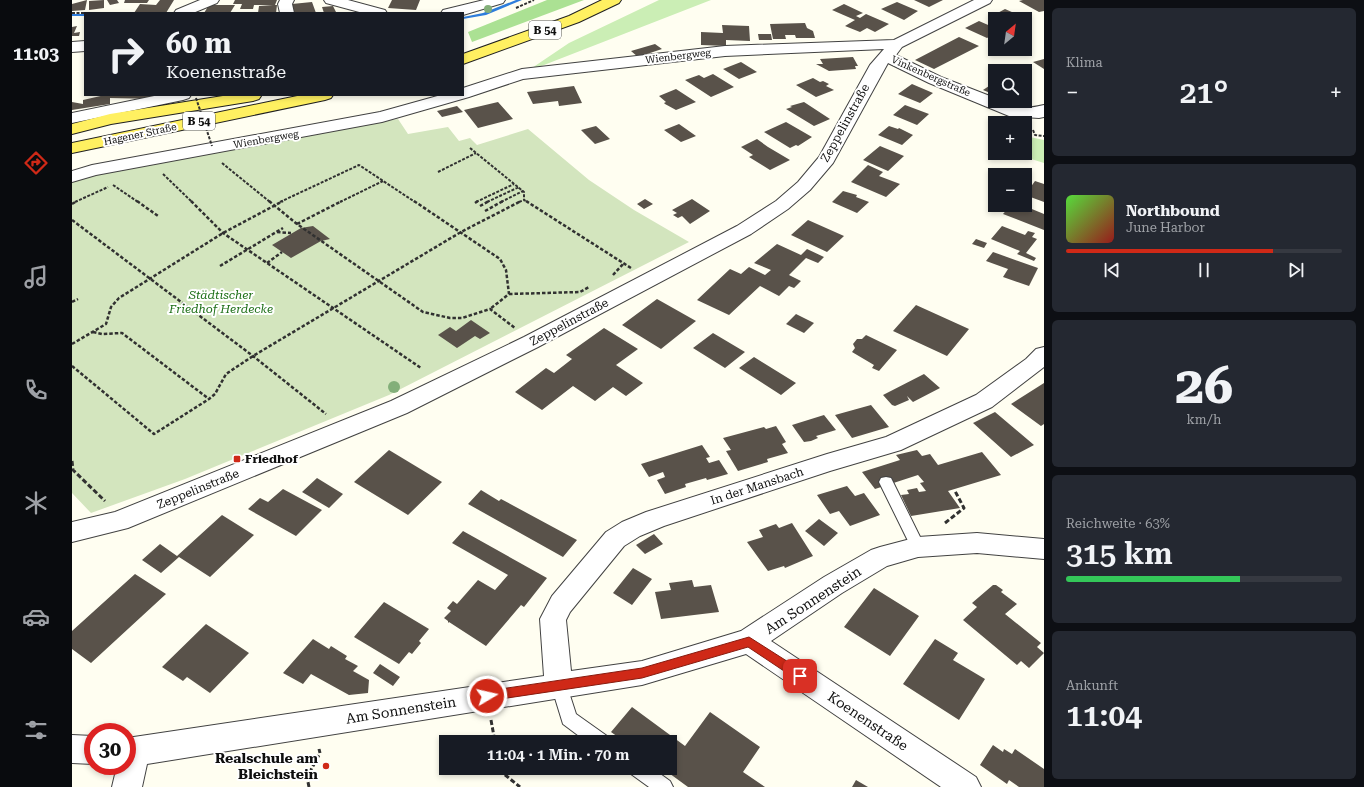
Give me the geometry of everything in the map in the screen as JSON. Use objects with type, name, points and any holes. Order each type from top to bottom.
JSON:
[{"type":"main road","name":"B 54","points":[[464,59],[567,22],[614,0]]},
{"type":"main road","name":"B 54","points":[[72,129],[110,119],[256,96]]},
{"type":"main road","name":"Hagener Straße","points":[[72,148],[320,96]]},
{"type":"street","points":[[183,12],[212,0]]},
{"type":"street","points":[[287,0],[285,4],[287,12]]},
{"type":"street","points":[[331,0],[376,12]]},
{"type":"street","points":[[453,12],[475,8],[498,0]]},
{"type":"street","name":"Zeppelinstraße","points":[[72,532],[119,521],[399,407],[532,342],[744,230],[782,205],[804,186],[826,159],[874,71],[892,50],[985,0]]},
{"type":"street","points":[[72,47],[84,46]]},
{"type":"street","name":"Wienbergweg","points":[[464,94],[504,78],[522,74],[725,51],[892,50]]},
{"type":"street","name":"Vinkenbergstraße","points":[[892,50],[935,80],[1015,112],[1042,112]]},
{"type":"street","points":[[72,118],[184,96]]},
{"type":"street","name":"Wienbergweg","points":[[72,176],[92,170],[382,117],[456,96]]},
{"type":"street","name":"In der Mansbach","points":[[559,685],[553,619],[561,604],[615,539],[631,529],[655,519],[828,463],[893,444],[984,401],[1022,374],[1044,354]]},
{"type":"street","name":"Am Sonnenstein","points":[[136,751],[642,673],[749,642],[833,585],[880,557],[928,546],[977,543],[1044,549]]},
{"type":"street","name":"Koenenstraße","points":[[749,642],[966,787]]},
{"type":"street","points":[[72,749],[84,750]]},
{"type":"street","points":[[126,787],[128,775]]},
{"type":"lane","points":[[886,482],[928,546]]},
{"type":"lane","points":[[559,685],[569,719],[591,735]]},
{"type":"lane","points":[[647,775],[664,787]]},
{"type":"path","points":[[72,13],[84,12]]},
{"type":"path","points":[[184,96],[212,146]]},
{"type":"path","points":[[470,148],[519,187],[522,191],[524,200],[624,263],[648,280]]},
{"type":"path","points":[[438,172],[476,153]]},
{"type":"path","points":[[218,159],[273,206],[297,224],[423,312],[432,316],[462,318],[490,309],[509,294],[580,292],[593,285]]},
{"type":"path","points":[[72,344],[106,324],[110,307],[119,298],[149,279],[223,233],[273,206],[359,165],[500,259],[506,270],[509,294]]},
{"type":"path","points":[[159,170],[223,233],[421,368]]},
{"type":"path","points":[[297,224],[383,181]]},
{"type":"path","points":[[113,184],[158,216]]},
{"type":"path","points":[[475,203],[514,184]]},
{"type":"path","points":[[480,206],[519,187]]},
{"type":"path","points":[[485,210],[522,191]]},
{"type":"path","points":[[72,366],[154,434],[209,399],[215,394],[226,374],[253,356],[378,280],[461,232],[524,200]]},
{"type":"path","points":[[72,220],[253,356],[345,429]]},
{"type":"path","points":[[220,266],[282,228]]},
{"type":"path","points":[[277,232],[291,233]]},
{"type":"path","points":[[267,263],[282,252]]},
{"type":"path","points":[[607,278],[614,275],[624,263]]},
{"type":"path","points":[[72,302],[78,299]]},
{"type":"path","points":[[490,309],[532,342]]},
{"type":"path","points":[[93,332],[102,334],[122,333],[209,399]]},
{"type":"path","points":[[72,461],[73,470],[110,506],[119,521]]},
{"type":"path","points":[[928,546],[934,532],[964,508],[955,491]]},
{"type":"path","points":[[309,787],[307,777],[320,752],[319,723]]},
{"type":"path","points":[[505,775],[520,787]]},
{"type":"green space","points":[[547,0],[584,0],[472,42],[468,32]]},
{"type":"green space","points":[[659,0],[711,0],[526,72],[569,43]]},
{"type":"green space","name":"Städtischer Friedhof Herdecke","points":[[398,119],[408,134],[448,127],[459,141],[470,138],[477,145],[528,129],[589,180],[634,210],[689,242],[389,395],[185,479],[91,513],[72,493],[72,180],[85,174]]},
{"type":"green space","points":[[1032,137],[1044,140],[1044,163],[1032,159]]},
{"type":"building","points":[[87,0],[85,10],[72,11],[72,4]]},
{"type":"building","points":[[104,0],[104,8],[89,10],[89,1]]},
{"type":"building","points":[[107,0],[117,0],[119,3],[110,5]]},
{"type":"building","points":[[125,0],[149,0],[147,3],[124,3]]},
{"type":"building","points":[[160,0],[174,0],[167,12],[135,12],[140,4],[156,5]]},
{"type":"building","points":[[235,0],[277,0],[275,5],[254,5],[253,9],[240,9],[242,4],[233,4]]},
{"type":"building","points":[[392,0],[420,0],[416,10],[388,8]]},
{"type":"building","points":[[914,0],[943,0],[929,7]]},
{"type":"building","points":[[1044,0],[1044,11],[1039,12],[1019,1]]},
{"type":"building","points":[[312,2],[316,12],[294,12],[292,4]]},
{"type":"building","points":[[897,2],[918,11],[904,20],[881,9]]},
{"type":"building","points":[[844,4],[863,13],[856,16],[860,18],[866,14],[889,24],[875,32],[867,28],[860,32],[845,26],[855,20],[832,10]]},
{"type":"building","points":[[209,5],[235,5],[231,12],[205,12]]},
{"type":"building","points":[[277,5],[276,12],[258,12],[259,6]]},
{"type":"building","points":[[333,6],[336,12],[324,12],[322,7]]},
{"type":"building","points":[[1005,9],[1012,12],[999,12]]},
{"type":"building","points":[[979,21],[988,25],[988,38],[987,38],[965,28]]},
{"type":"building","points":[[805,23],[807,28],[813,31],[815,38],[796,38],[795,35],[785,35],[786,39],[773,39],[770,24]]},
{"type":"building","points":[[722,25],[749,26],[750,41],[726,40],[726,46],[701,45],[701,32],[723,33]]},
{"type":"building","points":[[77,26],[74,33],[80,32],[79,36],[72,36],[72,27]]},
{"type":"building","points":[[758,34],[771,34],[772,40],[759,40]]},
{"type":"building","points":[[959,37],[979,46],[934,69],[915,60]]},
{"type":"building","points":[[655,44],[662,49],[638,57],[631,51]]},
{"type":"building","points":[[853,57],[858,66],[855,66],[856,69],[829,71],[816,64],[823,64],[820,59]]},
{"type":"building","points":[[1044,59],[1044,69],[1033,62]]},
{"type":"building","points":[[741,62],[757,72],[739,79],[723,69]]},
{"type":"building","points":[[713,74],[734,87],[711,97],[685,80],[699,75],[704,78]]},
{"type":"building","points":[[813,78],[820,82],[823,81],[829,84],[826,86],[834,90],[816,97],[796,85]]},
{"type":"building","points":[[912,84],[933,93],[920,103],[898,94]]},
{"type":"building","points":[[574,86],[582,103],[559,106],[558,101],[533,104],[527,92]]},
{"type":"building","points":[[988,87],[988,92],[983,90]]},
{"type":"building","points":[[676,89],[696,102],[676,110],[665,104],[664,103],[666,102],[659,96]]},
{"type":"building","points":[[101,96],[158,96],[156,99],[110,98],[110,104],[72,110],[72,102],[83,104],[83,100]]},
{"type":"building","points":[[498,102],[513,119],[478,128],[464,110]]},
{"type":"building","points":[[804,102],[830,119],[814,126],[786,109],[792,107],[790,106]]},
{"type":"building","points":[[905,105],[929,114],[917,125],[893,115]]},
{"type":"building","points":[[457,106],[463,112],[442,117],[437,111]]},
{"type":"building","points":[[786,122],[812,137],[798,146],[796,145],[790,148],[764,132]]},
{"type":"building","points":[[679,124],[696,136],[681,142],[664,130]]},
{"type":"building","points":[[596,126],[610,139],[595,144],[581,130]]},
{"type":"building","points":[[889,126],[899,128],[913,135],[902,145],[878,135]]},
{"type":"building","points":[[757,139],[790,160],[770,170],[749,157],[753,155],[741,147]]},
{"type":"building","points":[[880,146],[904,156],[888,171],[863,160]]},
{"type":"building","points":[[868,165],[883,172],[879,176],[900,184],[886,197],[851,182]]},
{"type":"building","points":[[1035,181],[1044,184],[1044,202],[1032,198],[1032,185]]},
{"type":"building","points":[[843,191],[857,195],[856,197],[869,202],[857,213],[832,202]]},
{"type":"building","points":[[645,199],[653,204],[644,209],[637,204]]},
{"type":"building","points":[[692,199],[710,211],[690,224],[682,216],[678,218],[673,215],[677,213],[672,210]]},
{"type":"building","points":[[1032,209],[1044,214],[1044,230],[1003,214],[1005,212],[1032,212]]},
{"type":"building","points":[[808,220],[844,236],[827,252],[791,235]]},
{"type":"building","points":[[313,226],[330,239],[321,241],[291,258],[272,245],[301,228]]},
{"type":"building","points":[[1002,226],[1025,235],[1028,231],[1035,233],[1032,237],[1037,239],[1026,253],[1036,258],[1034,261],[1017,254],[1020,251],[991,239]]},
{"type":"building","points":[[976,239],[987,243],[984,248],[972,244]]},
{"type":"building","points":[[777,244],[801,255],[807,249],[824,257],[818,263],[806,258],[789,275],[801,281],[794,288],[789,286],[779,296],[760,286],[729,315],[697,300],[730,269],[741,274],[749,267],[765,275],[771,270],[754,263]]},
{"type":"building","points":[[993,252],[1038,268],[1029,286],[1003,277],[1008,269],[986,261]]},
{"type":"building","points":[[657,299],[696,321],[661,349],[622,325]]},
{"type":"building","points":[[916,305],[969,329],[947,356],[893,331]]},
{"type":"building","points":[[796,314],[814,323],[804,333],[786,324]]},
{"type":"building","points":[[471,320],[490,333],[480,339],[475,336],[457,348],[438,335],[450,327],[456,331]]},
{"type":"building","points":[[604,328],[638,349],[616,365],[643,383],[626,396],[613,387],[595,401],[573,386],[542,410],[515,392],[546,368],[554,373],[572,359],[566,355]]},
{"type":"building","points":[[713,333],[745,352],[725,368],[693,348]]},
{"type":"building","points":[[866,335],[897,350],[879,371],[872,368],[874,365],[852,352],[855,348],[853,344],[857,339],[862,339]]},
{"type":"building","points":[[754,357],[796,383],[781,395],[739,368]]},
{"type":"building","points":[[924,374],[940,388],[913,402],[907,396],[909,400],[895,406],[892,405],[883,395]]},
{"type":"building","points":[[1044,383],[1044,424],[1041,426],[1011,404]]},
{"type":"building","points":[[871,405],[889,427],[852,438],[835,415]]},
{"type":"building","points":[[995,412],[1034,445],[1011,457],[973,423]]},
{"type":"building","points":[[824,415],[836,430],[816,436],[818,438],[811,441],[804,442],[792,425]]},
{"type":"building","points":[[776,426],[786,442],[782,444],[788,453],[767,459],[768,462],[738,471],[726,451],[731,450],[723,438],[764,427],[766,429]]},
{"type":"building","points":[[702,445],[710,457],[706,458],[709,463],[719,460],[728,474],[685,484],[686,487],[665,494],[657,480],[665,477],[663,472],[649,477],[641,464]]},
{"type":"building","points":[[389,450],[442,482],[408,515],[354,482]]},
{"type":"building","points":[[917,450],[922,456],[930,454],[938,465],[982,452],[1001,475],[948,491],[960,508],[911,516],[901,495],[909,494],[907,490],[917,488],[919,492],[926,491],[920,483],[924,482],[918,475],[875,489],[862,472],[900,460],[896,455]]},
{"type":"building","points":[[317,478],[343,494],[329,508],[302,492]]},
{"type":"building","points":[[847,486],[855,496],[864,493],[880,515],[850,526],[839,511],[830,514],[817,495]]},
{"type":"building","points":[[283,489],[322,510],[296,536],[248,509],[260,498],[268,502]]},
{"type":"building","points":[[481,490],[499,501],[501,499],[577,540],[563,557],[468,504]]},
{"type":"building","points":[[222,515],[254,535],[210,577],[179,557],[161,573],[142,560],[160,544],[177,556]]},
{"type":"building","points":[[819,519],[838,533],[824,546],[805,531]]},
{"type":"building","points":[[792,523],[813,556],[785,568],[784,566],[768,571],[747,542],[763,537],[759,530],[776,524],[779,528]]},
{"type":"building","points":[[463,531],[547,578],[524,607],[521,605],[486,646],[449,622],[448,623],[448,621],[444,618],[451,611],[447,608],[453,601],[457,604],[478,580],[495,590],[508,575],[452,543]]},
{"type":"building","points":[[654,534],[663,544],[645,554],[636,545]]},
{"type":"building","points":[[633,568],[652,579],[632,605],[613,593]]},
{"type":"building","points":[[135,574],[166,594],[91,663],[72,649],[72,631]]},
{"type":"building","points":[[692,580],[694,587],[711,585],[719,612],[661,619],[655,592],[671,590],[669,583]]},
{"type":"building","points":[[993,585],[996,585],[1003,590],[1001,592],[1017,604],[1005,614],[1041,643],[1037,647],[1044,653],[1029,668],[1021,661],[1017,665],[963,620],[977,607],[972,603]]},
{"type":"building","points":[[874,588],[919,616],[890,656],[844,627]]},
{"type":"building","points":[[384,602],[429,629],[419,641],[421,643],[412,654],[409,652],[399,664],[354,637]]},
{"type":"building","points":[[206,624],[249,653],[210,693],[187,677],[183,681],[162,667]]},
{"type":"building","points":[[313,639],[329,649],[331,646],[347,656],[345,659],[358,666],[353,671],[369,680],[368,693],[349,695],[311,674],[303,684],[283,673]]},
{"type":"building","points":[[935,639],[958,653],[953,660],[985,679],[959,720],[903,684]]},
{"type":"building","points":[[380,664],[400,677],[393,686],[373,673]]},
{"type":"building","points":[[632,707],[670,735],[615,735],[611,732]]},
{"type":"building","points":[[710,712],[760,747],[743,772],[765,787],[688,787],[672,775],[677,775],[677,740],[685,746]]},
{"type":"building","points":[[993,745],[1003,752],[1004,749],[1012,754],[1015,749],[1044,769],[1044,787],[1019,787],[1009,780],[1007,784],[980,765]]},
{"type":"building","points":[[856,780],[868,787],[852,787]]},
{"type":"waterway","points":[[464,18],[484,14],[520,0]]},
{"type":"waterway","points":[[72,15],[84,15]]},
{"type":"place","name":"Friedhof","points":[[237,459]]},
{"type":"place","name":"Realschule am Bleichstein","points":[[326,766]]},
{"type":"route","points":[[487,696],[642,673],[749,642],[800,676]]}]
